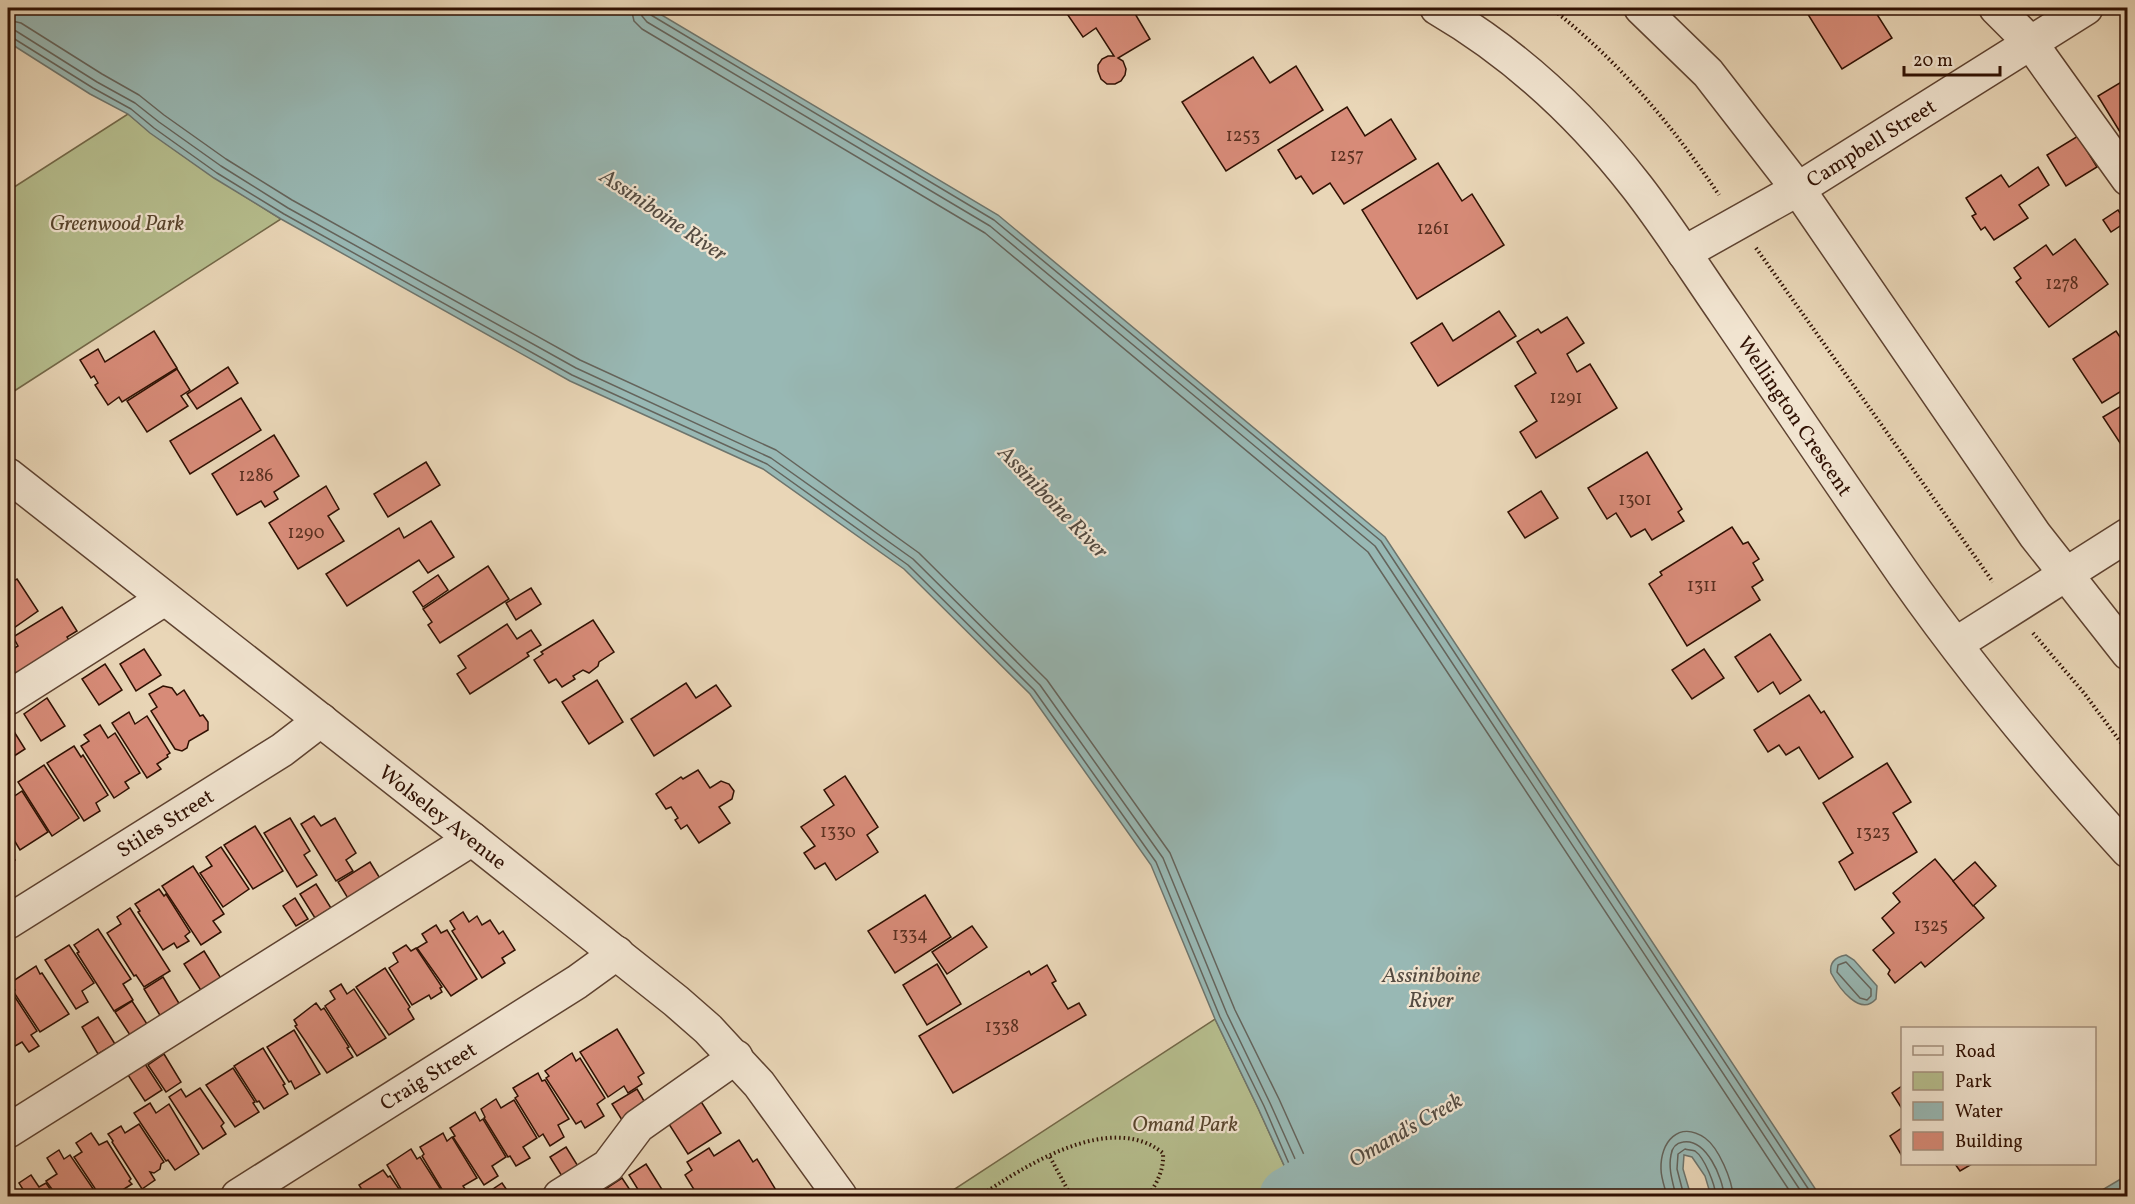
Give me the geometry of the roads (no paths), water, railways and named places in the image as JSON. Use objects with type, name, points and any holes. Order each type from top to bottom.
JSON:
[{"type":"street","name":"Wellington Crescent","points":[[1437,8],[1502,51],[1586,128],[1637,187],[1892,558],[2035,744],[2127,851]]},
{"type":"street","points":[[1641,8],[1708,73],[1798,189],[2035,535],[2127,653]]},
{"type":"street","points":[[1996,8],[2030,42],[2127,179]]},
{"type":"street","name":"Campbell Street","points":[[1684,253],[1798,189],[2086,8]]},
{"type":"street","name":"Wolseley Avenue","points":[[8,475],[617,953],[692,1015],[736,1057],[759,1084],[795,1131],[840,1197]]},
{"type":"street","points":[[1956,644],[2065,573],[2127,536]]},
{"type":"street","points":[[8,698],[164,599]]},
{"type":"street","name":"Stiles Street","points":[[8,922],[282,750],[321,720]]},
{"type":"street","points":[[8,1131],[472,839]]},
{"type":"street","name":"Craig Street","points":[[238,1197],[577,982],[617,953]]},
{"type":"street","points":[[560,1197],[608,1166],[638,1126],[736,1057]]},
{"type":"water","name":"Assiniboine River","points":[[8,8],[650,8],[998,215],[1385,537],[1820,1196],[1711,1196],[1705,1176],[1692,1157],[1684,1155],[1683,1169],[1691,1196],[1298,1196],[1215,1019],[1151,865],[1030,694],[904,569],[763,469],[570,381],[281,219],[214,178],[150,133],[128,114],[90,94],[8,42]]},
{"type":"water","points":[[1846,955],[1854,960],[1877,986],[1876,999],[1870,1004],[1863,1005],[1850,998],[1831,973],[1834,961]]},
{"type":"water","points":[[2124,1177],[2127,1182],[2127,1196],[2092,1196]]},
{"type":"waterway","name":"Omand's Creek","points":[[1288,1196],[1362,1153]]},
{"type":"park label","name":"Greenwood Park","points":[[117,223]]},
{"type":"park label","name":"Omand Park","points":[[1185,1124]]}]
